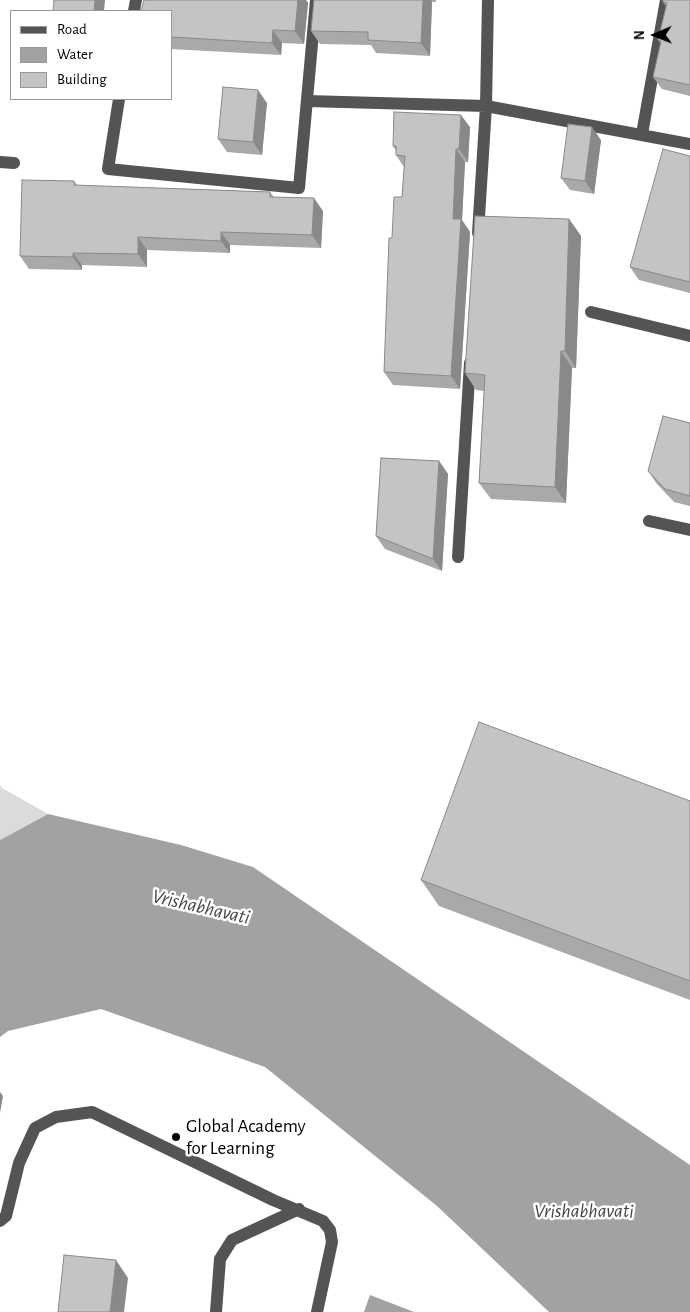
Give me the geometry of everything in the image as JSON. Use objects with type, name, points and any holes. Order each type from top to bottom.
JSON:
[{"type":"street","points":[[120,100],[108,169],[299,188],[316,0]]},
{"type":"street","points":[[478,244],[486,106],[488,0]]},
{"type":"street","points":[[642,134],[666,0]]},
{"type":"street","points":[[307,101],[486,106],[690,144]]},
{"type":"street","points":[[0,162],[14,163]]},
{"type":"street","points":[[591,312],[690,336]]},
{"type":"street","points":[[458,557],[471,351]]},
{"type":"street","points":[[649,521],[690,530]]},
{"type":"street","points":[[0,1220],[6,1216],[19,1163],[35,1128],[56,1117],[92,1112],[273,1200],[299,1209],[323,1221],[330,1230],[332,1242],[317,1312]]},
{"type":"street","points":[[216,1312],[220,1259],[232,1240],[299,1209]]},
{"type":"shaded area","points":[[0,785],[2,788],[48,814],[0,840]]},
{"type":"water","name":"Vrishabhavati","points":[[48,814],[181,845],[253,867],[690,1165],[690,1312],[549,1312],[437,1206],[265,1067],[101,1009],[8,1031],[0,1037],[0,840]]},
{"type":"water","points":[[370,1295],[414,1312],[364,1312]]},
{"type":"building","points":[[54,0],[95,0],[94,10],[53,10]]},
{"type":"building","points":[[144,0],[298,0],[295,31],[273,30],[272,43],[172,37],[172,10],[141,10]]},
{"type":"building","points":[[314,0],[423,0],[421,43],[368,40],[368,32],[311,31]]},
{"type":"building","points":[[663,0],[690,0],[690,85],[653,77],[661,41],[658,40],[667,3],[663,2]]},
{"type":"building","points":[[223,87],[258,90],[253,142],[218,139]]},
{"type":"building","points":[[394,112],[461,115],[459,149],[456,149],[453,219],[461,219],[451,376],[384,372],[389,238],[392,238],[394,197],[402,197],[405,156],[396,155],[396,146],[393,146]]},
{"type":"building","points":[[568,124],[592,127],[585,181],[561,178]]},
{"type":"building","points":[[663,149],[690,156],[690,282],[630,267]]},
{"type":"building","points":[[22,180],[74,181],[74,185],[270,192],[270,197],[314,198],[312,235],[221,232],[221,241],[138,237],[138,254],[73,253],[73,257],[20,256]]},
{"type":"building","points":[[475,216],[569,219],[565,351],[561,351],[555,487],[479,483],[485,375],[465,373]]},
{"type":"building","points":[[663,416],[690,423],[690,496],[665,489],[648,471]]},
{"type":"building","points":[[381,458],[439,461],[433,559],[376,536]]},
{"type":"building","points":[[479,722],[690,801],[690,981],[421,880]]},
{"type":"building","points":[[64,1255],[116,1260],[110,1312],[58,1312]]},
{"type":"place","name":"Global Academy for Learning","points":[[176,1137]]}]
